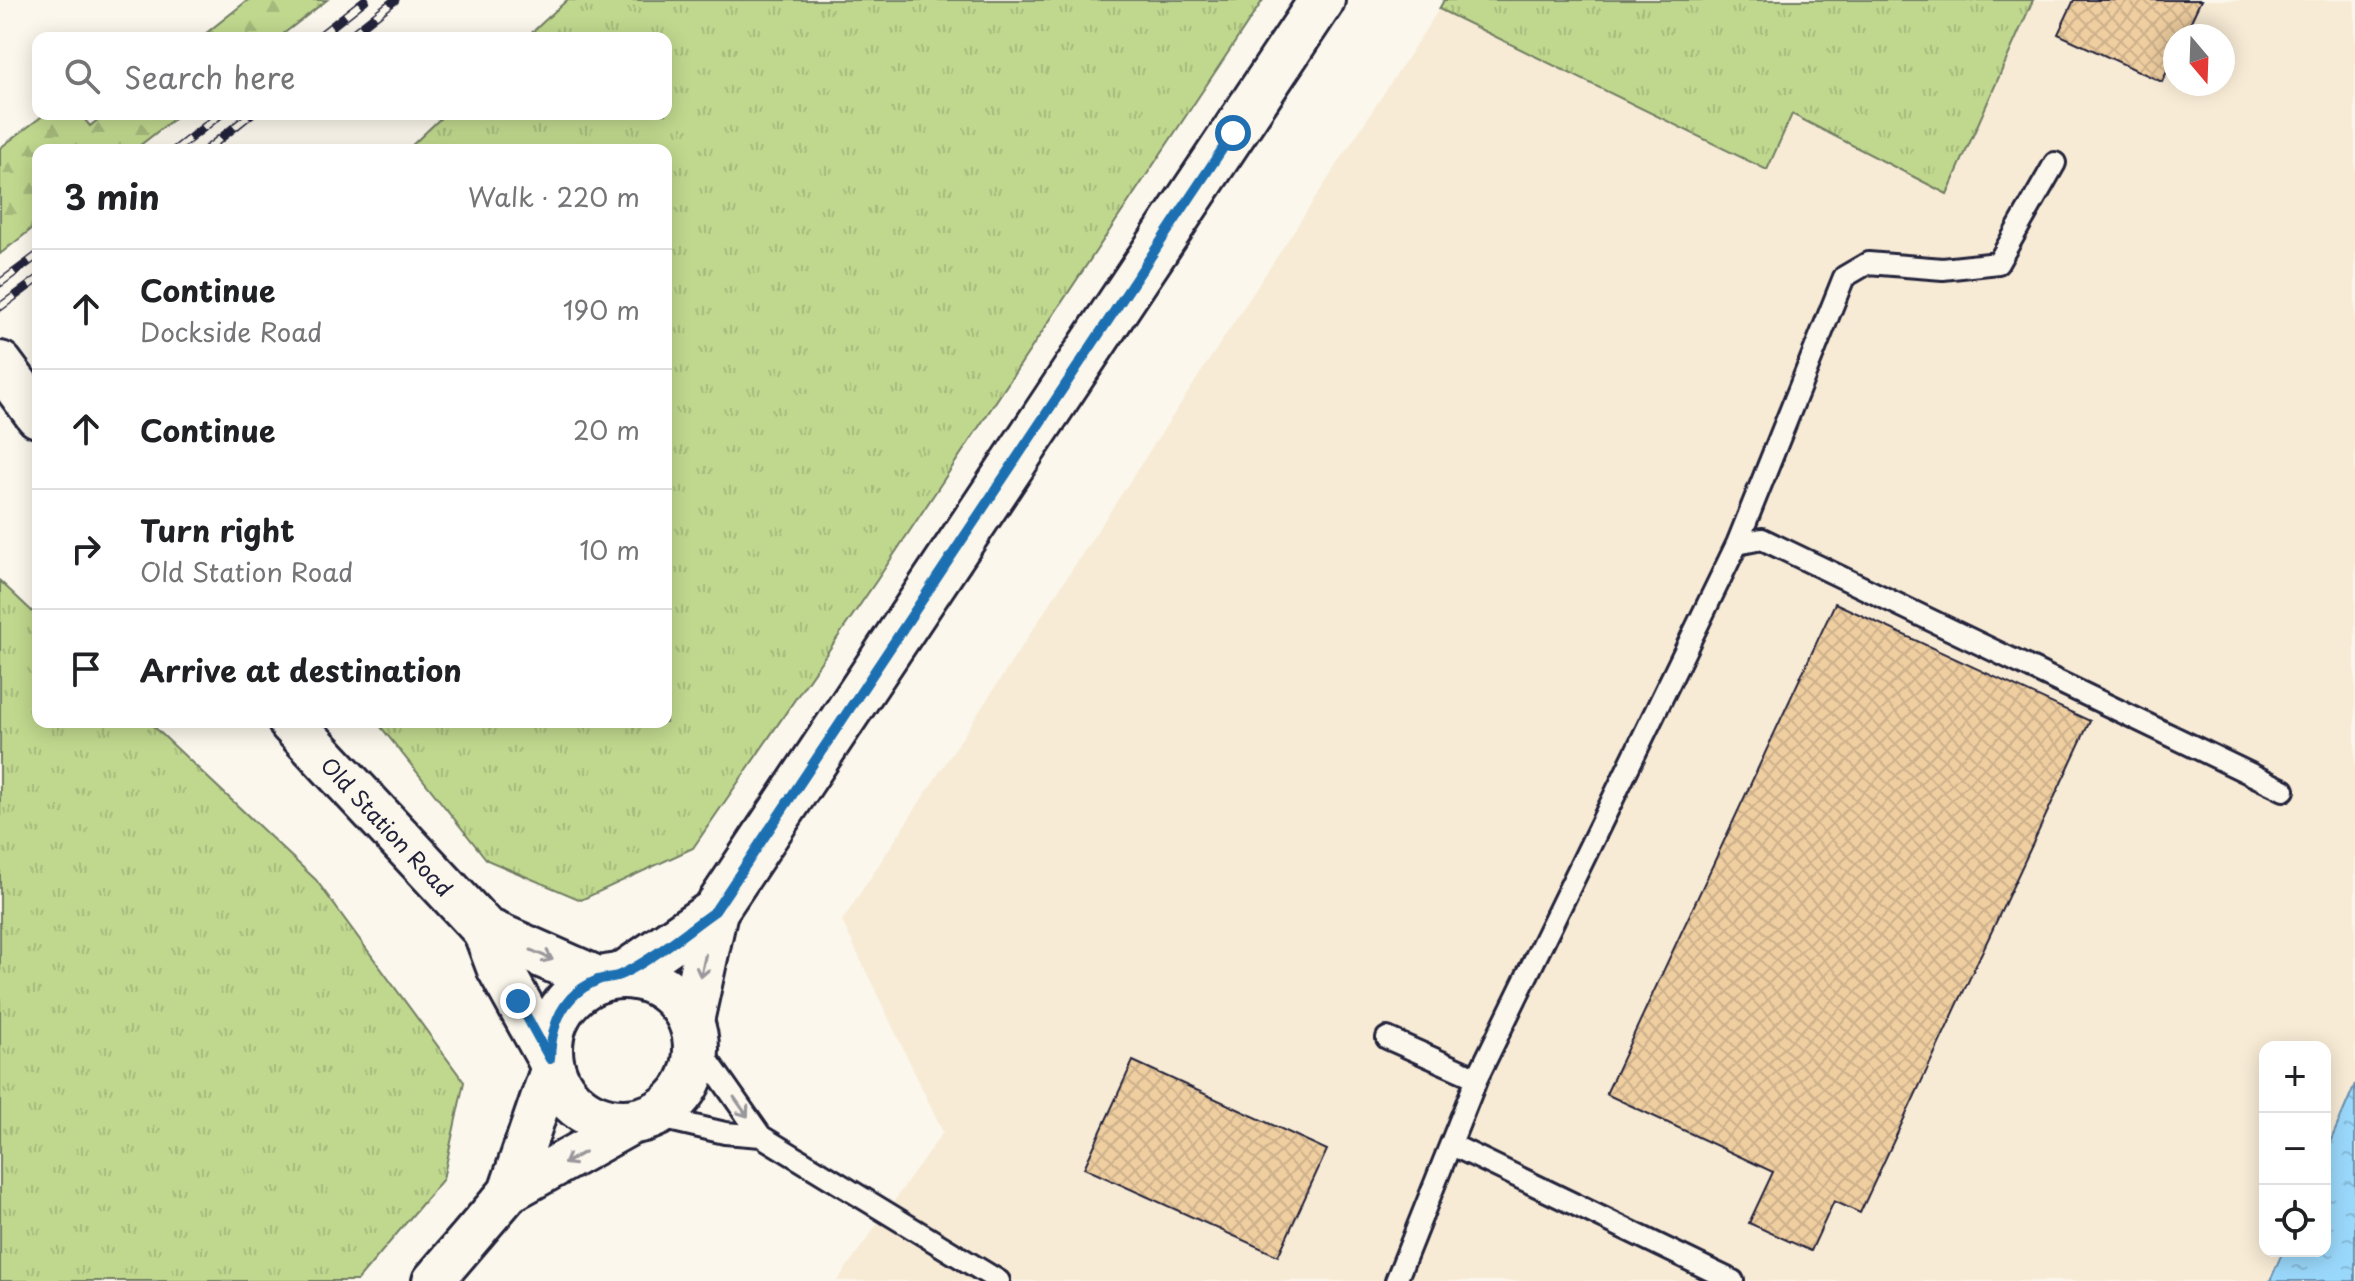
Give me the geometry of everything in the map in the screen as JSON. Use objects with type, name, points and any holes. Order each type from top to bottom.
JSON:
[{"type":"main road","points":[[715,911],[610,978],[577,991],[560,1010],[551,1034],[551,1063],[560,1087],[575,1104],[594,1116],[616,1121],[645,1118],[671,1103],[686,1086],[694,1066],[693,1032],[715,911],[1322,0]]},
{"type":"main road","points":[[0,364],[32,407]]},
{"type":"main road","name":"Old Station Road","points":[[297,728],[485,930],[499,967],[551,1063]]},
{"type":"main road","name":"Old Station Road","points":[[485,930],[610,978]]},
{"type":"main road","points":[[610,978],[643,978],[663,988],[680,1003],[693,1032]]},
{"type":"street","points":[[509,1192],[551,1063]]},
{"type":"street","points":[[433,1281],[509,1192],[645,1118]]},
{"type":"lane","points":[[1396,1281],[1477,1078],[1737,544],[1844,277],[1868,263],[1943,269],[1998,263],[2055,163]]},
{"type":"lane","points":[[1737,544],[1762,539],[2284,790]]},
{"type":"lane","points":[[693,1032],[761,1136],[999,1281]]},
{"type":"lane","points":[[1387,1038],[1477,1078]]},
{"type":"lane","points":[[645,1118],[725,1133],[761,1136]]},
{"type":"lane","points":[[1452,1145],[1733,1281]]},
{"type":"shaded area","points":[[2033,0],[2355,0],[2355,1084],[2331,1140],[2331,1041],[2259,1041],[2259,1257],[2280,1257],[2270,1281],[837,1281],[943,1132],[842,921],[1439,9],[1767,170],[1792,114],[1946,194]]},
{"type":"green space","points":[[248,0],[327,0],[286,32],[208,32]]},
{"type":"green space","points":[[567,0],[1263,0],[877,580],[693,848],[581,900],[487,860],[382,728],[672,728],[672,144],[413,144],[439,120],[672,120],[672,32],[532,32]]},
{"type":"green space","points":[[1444,0],[2033,0],[1947,194],[1792,114],[1767,170],[1439,9]]},
{"type":"green space","points":[[37,120],[85,120],[90,126],[98,120],[172,120],[142,144],[32,144],[32,229],[0,254],[0,148]]},
{"type":"green space","points":[[0,581],[32,611],[32,728],[155,728],[316,880],[464,1082],[443,1179],[357,1281],[0,1281]]},
{"type":"water","points":[[2355,1084],[2355,1281],[2270,1281],[2280,1257],[2331,1257],[2331,1140]]},
{"type":"building","points":[[2074,0],[2201,0],[2190,24],[2163,24],[2162,82],[2058,34]]},
{"type":"building","points":[[1835,603],[2090,721],[1860,1213],[1834,1201],[1811,1251],[1749,1223],[1773,1172],[1606,1094]]},
{"type":"building","points":[[1133,1061],[1327,1150],[1278,1256],[1084,1168]]},
{"type":"railway","points":[[325,32],[365,0]]},
{"type":"railway","points":[[355,32],[395,0]]},
{"type":"railway","points":[[183,144],[213,120]]},
{"type":"railway","points":[[214,144],[244,120]]},
{"type":"railway","points":[[0,283],[32,259]]},
{"type":"railway","points":[[0,307],[32,283]]},
{"type":"route","points":[[518,1001],[550,1059],[551,1034],[560,1010],[577,991],[599,980],[621,976],[715,911],[1233,133]]}]
